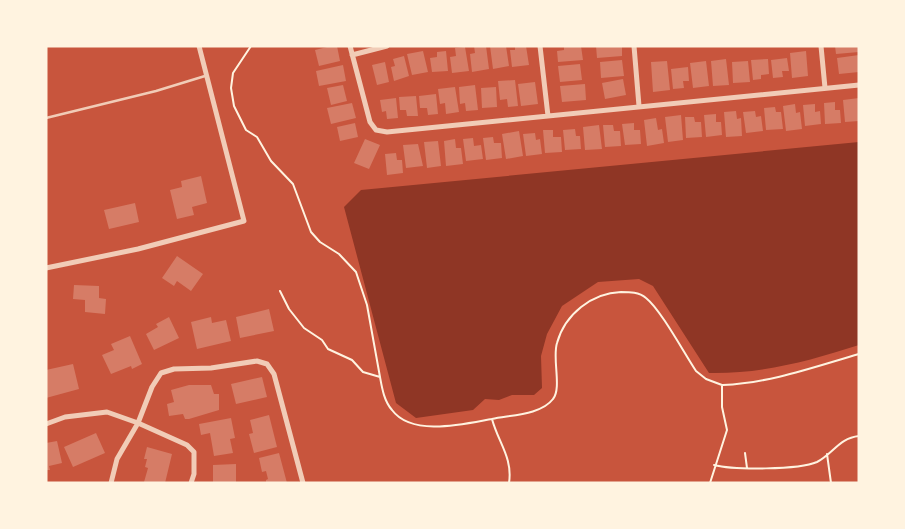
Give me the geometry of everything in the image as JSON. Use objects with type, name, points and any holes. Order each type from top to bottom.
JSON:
[{"type":"street","points":[[46,268],[138,248],[244,221],[199,46]]},
{"type":"street","points":[[350,46],[370,122],[376,130],[386,132],[859,85]]},
{"type":"street","points":[[352,55],[387,46]]},
{"type":"street","points":[[540,46],[548,116]]},
{"type":"street","points":[[634,46],[639,106]]},
{"type":"street","points":[[821,46],[825,88]]},
{"type":"street","points":[[110,483],[118,459],[138,423],[152,387],[162,373],[174,369],[211,368],[257,362],[268,364],[274,374],[303,483]]},
{"type":"street","points":[[46,424],[65,417],[107,412],[138,423],[187,445],[194,452],[194,474],[191,483]]},
{"type":"lane","points":[[46,118],[156,91],[207,76]]},
{"type":"path","points":[[251,46],[233,73],[231,88],[234,106],[246,130],[257,137],[270,161],[293,184],[311,232],[320,242],[339,254],[356,272],[367,305],[384,396],[391,410],[400,419],[409,423],[450,427],[538,409],[548,405],[555,398],[557,386],[556,344],[567,320],[594,299],[617,292],[641,294],[648,299],[696,371],[706,379],[722,385],[780,377],[820,367],[859,354]]},
{"type":"path","points":[[280,291],[289,309],[304,328],[322,340],[328,349],[352,360],[363,372],[380,377]]},
{"type":"path","points":[[710,483],[714,465],[727,430],[722,407],[722,385]]},
{"type":"path","points":[[492,419],[507,453],[511,470],[508,483]]},
{"type":"path","points":[[714,465],[747,468],[801,466],[814,463],[843,440],[859,436]]},
{"type":"path","points":[[745,453],[747,468]]},
{"type":"path","points":[[827,454],[831,483]]},
{"type":"shaded area","points":[[859,142],[859,345],[767,369],[709,373],[653,286],[639,279],[598,282],[562,306],[547,334],[541,356],[542,388],[534,395],[512,395],[499,400],[485,399],[473,410],[416,418],[396,403],[344,207],[361,190]]},
{"type":"building","points":[[337,46],[340,61],[319,66],[315,50]]},
{"type":"building","points":[[474,46],[486,46],[489,69],[472,72],[470,54],[475,53]]},
{"type":"building","points":[[490,46],[506,46],[509,66],[493,69]]},
{"type":"building","points":[[515,46],[526,46],[529,65],[512,67],[510,50],[515,50]]},
{"type":"building","points":[[564,46],[581,46],[583,60],[558,62],[557,51],[564,50]]},
{"type":"building","points":[[596,46],[622,46],[622,56],[597,58]]},
{"type":"building","points":[[835,46],[859,46],[859,52],[836,54]]},
{"type":"building","points":[[465,47],[469,71],[452,73],[450,57],[456,56],[455,48]]},
{"type":"building","points":[[423,51],[428,72],[412,75],[407,54]]},
{"type":"building","points":[[446,51],[448,71],[432,72],[430,58],[437,57],[437,52]]},
{"type":"building","points":[[806,51],[808,76],[792,78],[790,53]]},
{"type":"building","points":[[859,55],[859,72],[839,74],[837,58]]},
{"type":"building","points":[[404,56],[409,76],[394,81],[391,67],[395,66],[393,59]]},
{"type":"building","points":[[787,58],[789,71],[782,71],[783,77],[773,78],[771,60]]},
{"type":"building","points":[[726,59],[729,85],[713,86],[711,61]]},
{"type":"building","points":[[768,59],[769,74],[761,75],[761,79],[753,80],[751,60]]},
{"type":"building","points":[[622,60],[624,76],[601,78],[600,62]]},
{"type":"building","points":[[667,61],[670,90],[653,92],[651,62]]},
{"type":"building","points":[[706,61],[709,86],[693,88],[690,63]]},
{"type":"building","points":[[748,61],[750,82],[733,83],[732,62]]},
{"type":"building","points":[[385,62],[389,82],[377,85],[372,65]]},
{"type":"building","points":[[580,64],[582,80],[560,82],[558,66]]},
{"type":"building","points":[[343,65],[346,81],[319,86],[316,71]]},
{"type":"building","points":[[688,67],[689,81],[683,81],[684,88],[673,89],[671,69]]},
{"type":"building","points":[[623,79],[626,95],[605,99],[602,83]]},
{"type":"building","points":[[515,80],[518,106],[508,107],[507,99],[500,100],[498,81]]},
{"type":"building","points":[[535,82],[538,104],[521,106],[518,84]]},
{"type":"building","points":[[585,84],[586,100],[562,102],[560,86]]},
{"type":"building","points":[[343,85],[347,101],[331,105],[327,88]]},
{"type":"building","points":[[475,85],[478,110],[466,111],[465,103],[460,104],[459,87]]},
{"type":"building","points":[[455,87],[459,112],[446,114],[445,103],[440,104],[438,89]]},
{"type":"building","points":[[496,87],[497,107],[482,108],[481,88]]},
{"type":"building","points":[[436,94],[438,114],[428,115],[427,108],[420,108],[419,96]]},
{"type":"building","points":[[416,96],[418,116],[407,116],[406,110],[400,110],[399,97]]},
{"type":"building","points":[[396,98],[398,118],[387,119],[386,111],[382,112],[380,100]]},
{"type":"building","points":[[859,98],[859,121],[845,122],[843,100]]},
{"type":"building","points":[[835,102],[835,110],[840,110],[841,123],[825,124],[824,103]]},
{"type":"building","points":[[352,103],[356,118],[331,124],[327,108]]},
{"type":"building","points":[[795,104],[796,113],[800,112],[802,129],[786,131],[783,106]]},
{"type":"building","points":[[815,104],[815,112],[820,111],[821,124],[805,126],[803,105]]},
{"type":"building","points":[[775,107],[776,112],[781,112],[783,129],[766,130],[764,108]]},
{"type":"building","points":[[736,111],[737,119],[741,118],[742,136],[726,137],[724,112]]},
{"type":"building","points":[[755,111],[756,117],[761,116],[763,131],[746,133],[743,112]]},
{"type":"building","points":[[716,114],[716,122],[721,122],[722,135],[706,137],[704,115]]},
{"type":"building","points":[[681,115],[683,140],[668,142],[665,117]]},
{"type":"building","points":[[685,117],[694,117],[695,122],[701,122],[702,137],[686,138]]},
{"type":"building","points":[[656,118],[658,130],[662,129],[664,143],[647,146],[644,120]]},
{"type":"building","points":[[355,123],[358,137],[340,141],[337,127]]},
{"type":"building","points":[[634,123],[634,130],[640,130],[641,144],[625,145],[622,124]]},
{"type":"building","points":[[599,125],[602,149],[585,150],[583,127]]},
{"type":"building","points":[[603,125],[613,125],[614,131],[620,131],[621,146],[605,147]]},
{"type":"building","points":[[575,129],[576,136],[580,136],[581,149],[565,150],[563,130]]},
{"type":"building","points":[[543,130],[553,130],[553,137],[561,137],[562,152],[545,153]]},
{"type":"building","points":[[519,131],[523,156],[506,159],[502,134]]},
{"type":"building","points":[[535,133],[536,140],[540,139],[542,154],[526,156],[523,134]]},
{"type":"building","points":[[493,137],[494,143],[501,143],[502,158],[486,160],[483,138]]},
{"type":"building","points":[[473,138],[474,146],[481,145],[483,159],[466,161],[463,139]]},
{"type":"building","points":[[365,139],[380,145],[369,169],[354,163]]},
{"type":"building","points":[[455,139],[456,148],[461,148],[463,164],[446,166],[444,141]]},
{"type":"building","points":[[438,141],[441,166],[427,168],[424,142]]},
{"type":"building","points":[[418,144],[423,166],[406,168],[403,145]]},
{"type":"building","points":[[396,153],[397,160],[402,160],[403,173],[387,175],[385,154]]},
{"type":"building","points":[[201,176],[207,203],[192,207],[194,215],[177,219],[170,190],[182,187],[181,181]]},
{"type":"building","points":[[135,203],[139,222],[109,229],[104,210]]},
{"type":"building","points":[[177,256],[203,274],[191,291],[177,281],[174,286],[162,278]]},
{"type":"building","points":[[74,285],[99,286],[99,298],[106,299],[105,314],[85,312],[85,300],[73,299]]},
{"type":"building","points":[[269,309],[274,331],[240,338],[236,317]]},
{"type":"building","points":[[169,317],[179,338],[154,350],[146,334],[158,327],[156,324]]},
{"type":"building","points":[[211,317],[212,323],[226,320],[231,341],[197,349],[191,322]]},
{"type":"building","points":[[130,336],[142,364],[132,369],[131,366],[111,374],[102,355],[114,350],[111,344]]},
{"type":"building","points":[[73,364],[79,389],[46,398],[46,370]]},
{"type":"building","points":[[262,377],[267,397],[236,404],[231,384]]},
{"type":"building","points":[[189,385],[211,385],[214,394],[219,394],[219,410],[189,419],[185,419],[183,414],[169,416],[167,404],[174,402],[171,390]]},
{"type":"building","points":[[269,415],[277,447],[254,453],[249,434],[253,433],[250,420]]},
{"type":"building","points":[[231,418],[235,438],[230,439],[233,453],[214,456],[210,433],[201,435],[199,424]]},
{"type":"building","points":[[96,433],[105,453],[73,467],[64,447]]},
{"type":"building","points":[[57,441],[62,463],[49,466],[50,470],[46,470],[46,443]]},
{"type":"building","points":[[147,447],[172,454],[165,483],[144,482],[148,468],[145,467],[147,459],[144,459]]},
{"type":"building","points":[[279,453],[287,483],[266,483],[268,479],[266,471],[262,472],[259,458]]},
{"type":"building","points":[[236,464],[236,483],[213,483],[213,465]]}]
